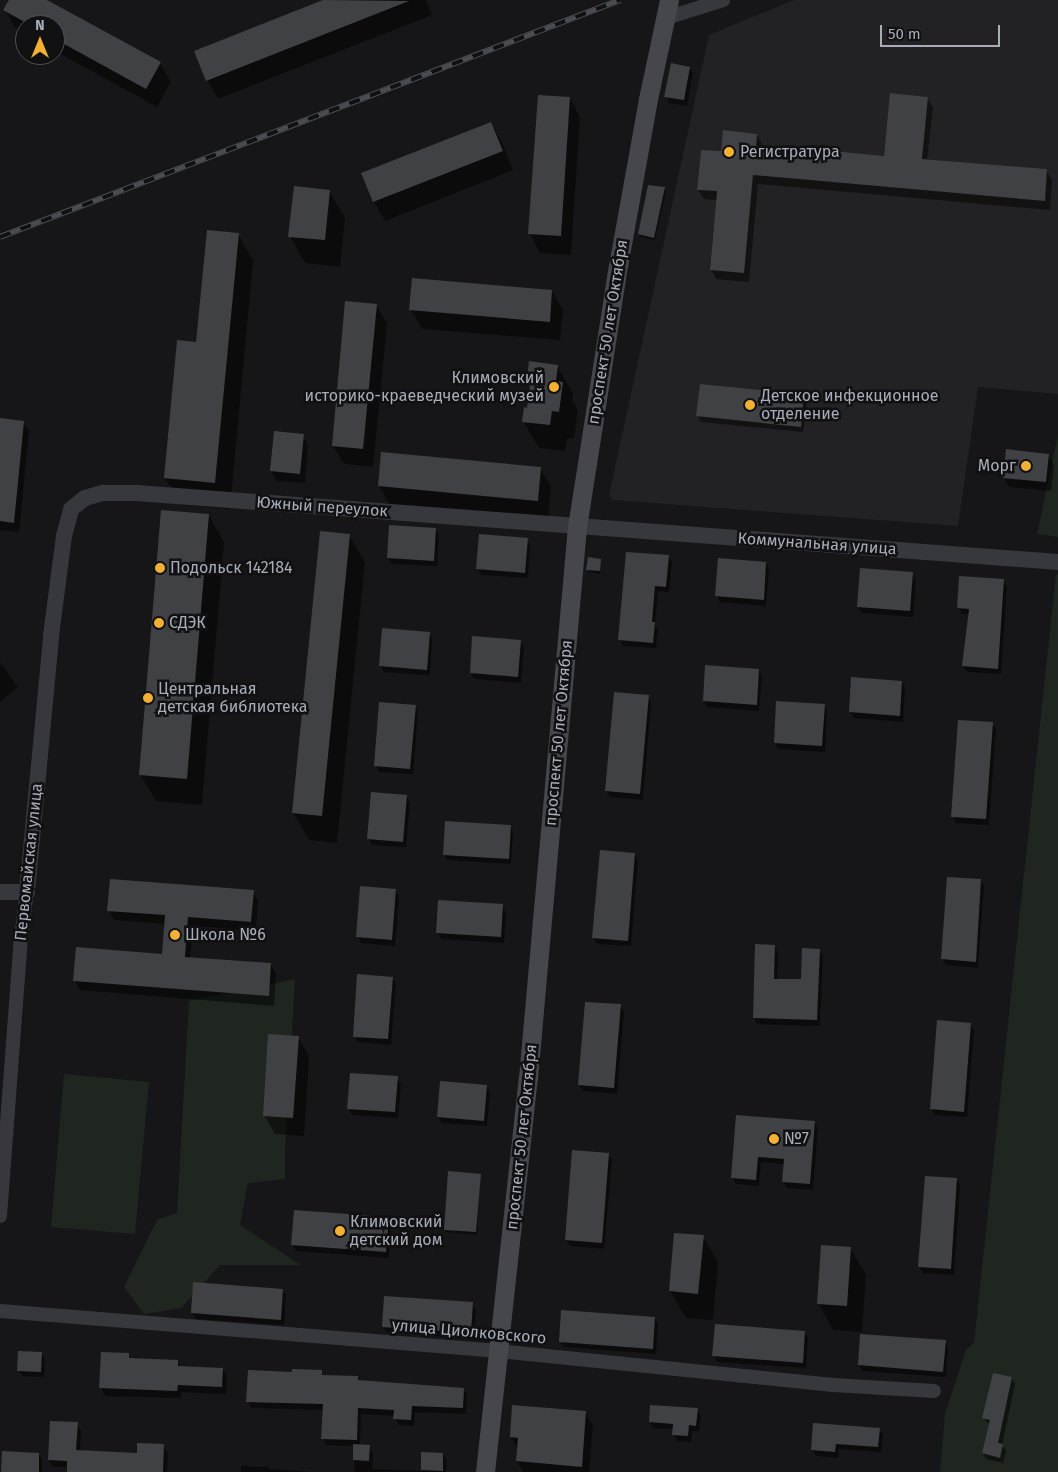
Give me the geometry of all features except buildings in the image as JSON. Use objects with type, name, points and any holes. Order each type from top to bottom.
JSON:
[{"type":"main road","name":"проспект 50 лет Октября","points":[[485,1472],[529,1069],[577,527],[616,277],[648,99],[667,9]]},
{"type":"street","points":[[667,9],[723,0]]},
{"type":"street","name":"Южный переулок","points":[[71,509],[85,498],[103,494],[137,493],[577,527]]},
{"type":"street","name":"Первомайская улица","points":[[0,1216],[21,938],[51,636],[64,536],[71,509]]},
{"type":"street","name":"Коммунальная улица","points":[[577,527],[1058,562]]},
{"type":"street","points":[[0,892],[27,892]]},
{"type":"street","name":"улица Циолковского","points":[[0,1311],[499,1352],[833,1385],[934,1391]]},
{"type":"shaded area","points":[[794,0],[1058,0],[1058,394],[978,387],[958,526],[613,500],[609,495],[709,35]],"holes":[[[891,93],[928,97],[922,159],[1047,169],[1045,201],[753,175],[743,273],[710,270],[718,178],[697,190],[701,150],[721,152],[723,130],[757,134],[756,149],[801,154],[802,148],[884,156]],[[700,384],[804,394],[697,416]]]},
{"type":"shaded area","points":[[1058,435],[1058,537],[1037,534]]},
{"type":"shaded area","points":[[1056,574],[1058,575],[1058,1472],[940,1472],[945,1414],[966,1350],[974,1343]]},
{"type":"shaded area","points":[[295,979],[285,1179],[248,1183],[240,1225],[301,1265],[220,1265],[181,1308],[144,1314],[124,1287],[157,1220],[177,1213],[189,1001]]},
{"type":"shaded area","points":[[64,1074],[149,1082],[135,1234],[51,1227]]},
{"type":"railway","points":[[0,237],[620,0]]},
{"type":"place","name":"Регистратура","points":[[729,152]]},
{"type":"place","name":"Климовский историко-краеведческий музей","points":[[554,387]]},
{"type":"place","name":"Детское инфекционное отделение","points":[[750,405]]},
{"type":"place","name":"Морг","points":[[1026,466]]},
{"type":"place","name":"Подольск 142184","points":[[160,568]]},
{"type":"place","name":"СДЭК","points":[[159,623]]},
{"type":"place","name":"Центральная детская библиотека","points":[[148,698]]},
{"type":"place","name":"Школа №6","points":[[175,935]]},
{"type":"place","name":"№7","points":[[774,1139]]},
{"type":"place","name":"Климовский детский дом","points":[[340,1231]]}]
